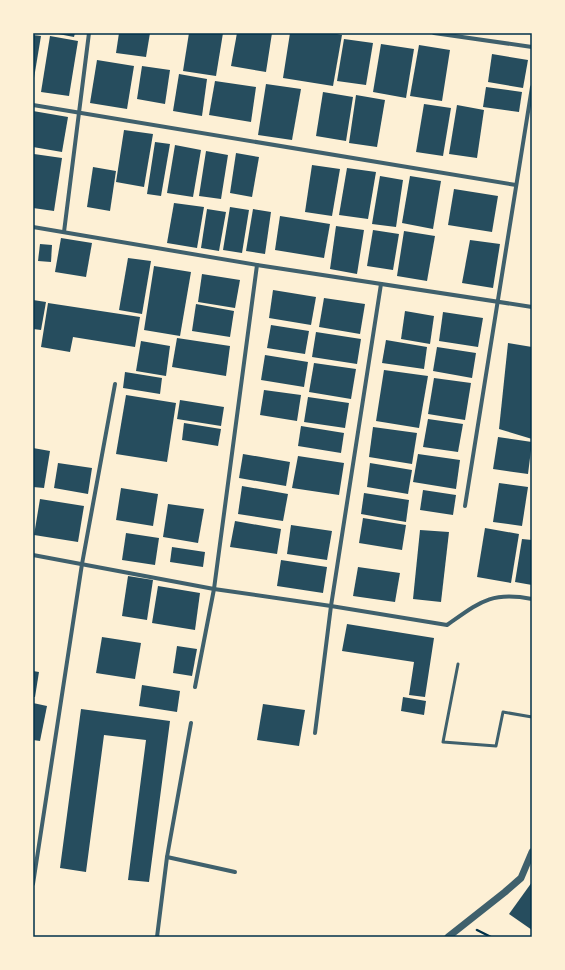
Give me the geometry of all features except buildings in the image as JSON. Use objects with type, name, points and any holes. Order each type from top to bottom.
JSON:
[{"type":"street","points":[[64,232],[89,33]]},
{"type":"street","points":[[434,33],[532,47]]},
{"type":"street","points":[[466,506],[532,87]]},
{"type":"street","points":[[33,105],[516,185]]},
{"type":"street","points":[[33,227],[257,265],[532,307]]},
{"type":"street","points":[[195,687],[214,589],[257,265]]},
{"type":"street","points":[[315,733],[331,606],[382,284]]},
{"type":"street","points":[[33,884],[82,564],[115,384]]},
{"type":"street","points":[[33,555],[214,589],[448,625],[476,604],[496,597],[514,596],[532,600]]},
{"type":"street","points":[[157,937],[167,857],[191,723]]},
{"type":"street","points":[[448,937],[506,892],[521,878],[532,852]]},
{"type":"street","points":[[167,857],[235,872]]},
{"type":"lane","points":[[458,664],[443,742],[496,746],[504,712],[532,717]]}]
